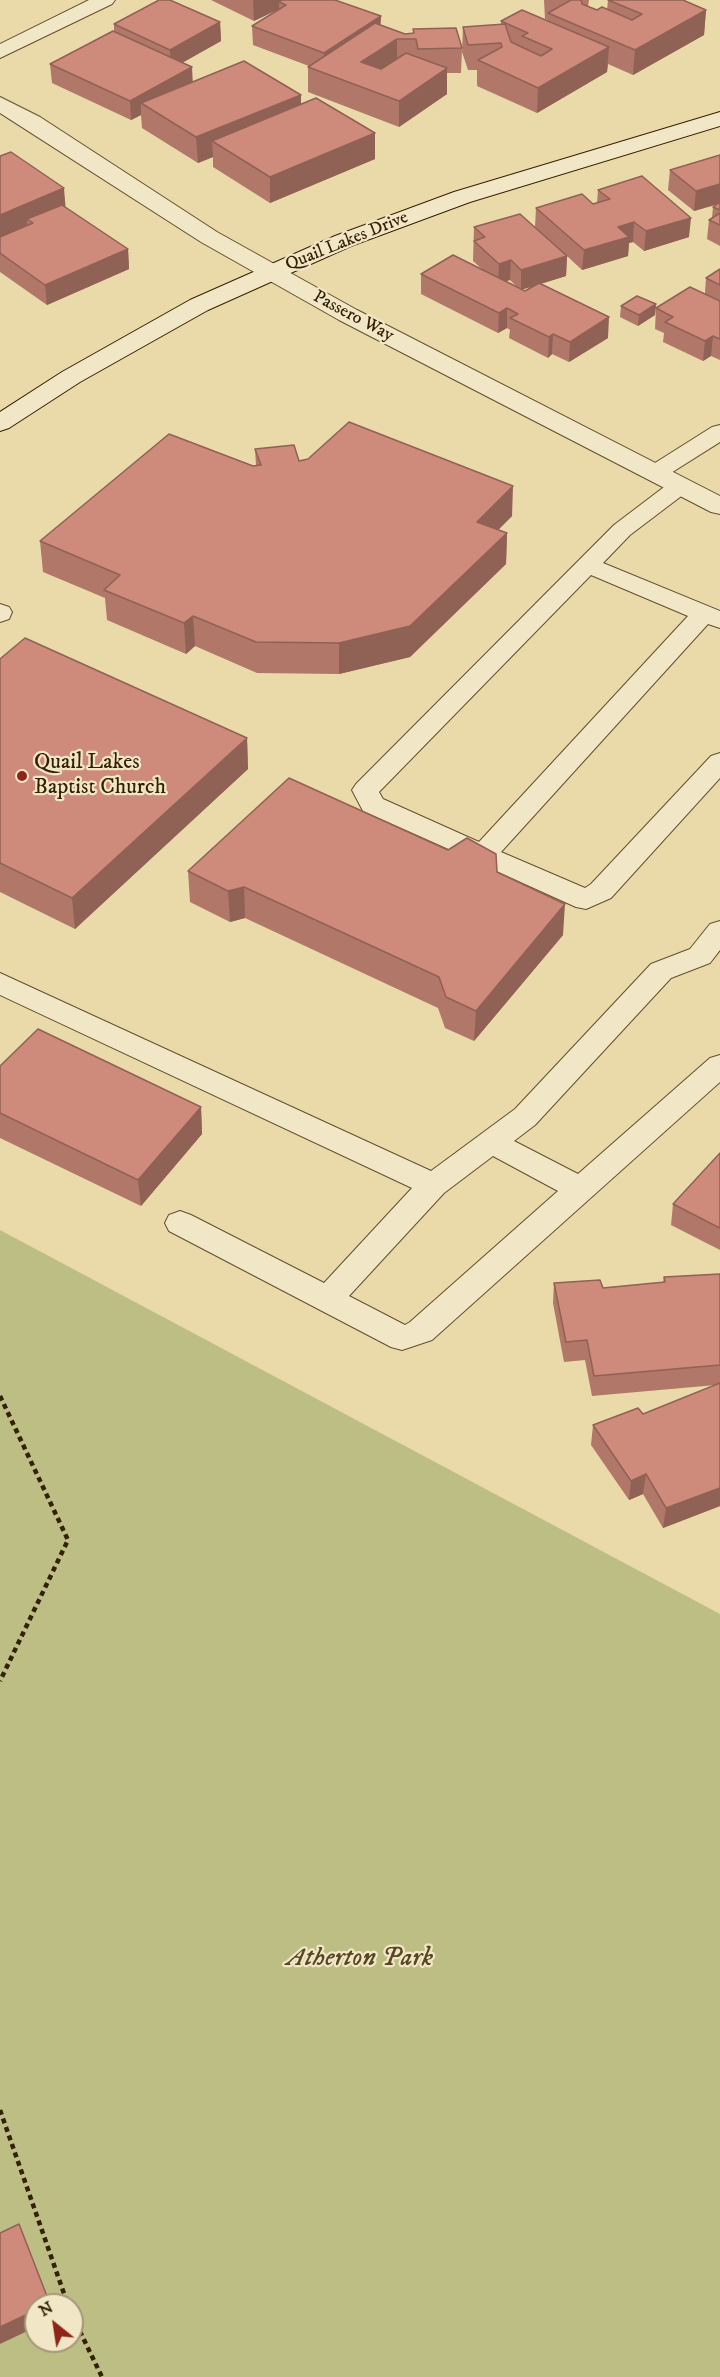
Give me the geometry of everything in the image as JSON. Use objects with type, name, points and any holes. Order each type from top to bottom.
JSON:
[{"type":"street","points":[[0,52],[105,0]]},
{"type":"street","name":"Passero Way","points":[[0,104],[32,122],[209,237],[348,315],[720,506]]},
{"type":"street","name":"Quail Lakes Drive","points":[[0,423],[70,377],[200,305],[343,241],[462,197],[720,119]]},
{"type":"lane","points":[[655,473],[720,432]]},
{"type":"lane","points":[[680,486],[622,530],[365,790],[372,805],[585,900],[601,891],[720,762]]},
{"type":"lane","points":[[482,855],[712,616],[587,565]]},
{"type":"lane","points":[[328,1299],[433,1185],[525,1117],[661,971],[710,961],[720,931]]},
{"type":"lane","points":[[0,983],[433,1185]]},
{"type":"lane","points":[[180,1223],[402,1338],[421,1331],[720,1065]]},
{"type":"lane","points":[[491,1142],[582,1190]]},
{"type":"path","points":[[0,1396],[68,1540],[0,1682]]},
{"type":"path","points":[[0,2110],[64,2293]]},
{"type":"path","points":[[84,2340],[102,2377]]},
{"type":"green space","name":"Atherton Park","points":[[0,1230],[720,1614],[720,2377],[0,2377]]},
{"type":"building","points":[[159,0],[170,0],[220,22],[170,50],[114,24]]},
{"type":"building","points":[[282,0],[335,0],[381,16],[324,53],[252,26],[286,5],[279,2]]},
{"type":"building","points":[[571,0],[581,0],[582,4],[597,10],[602,7],[632,20],[642,14],[608,0],[683,0],[706,10],[635,50],[548,13]]},
{"type":"building","points":[[522,10],[609,47],[538,88],[478,60],[502,47],[501,43],[468,45],[463,27],[505,24],[511,42],[541,56],[552,49],[522,36],[528,33],[501,21]]},
{"type":"building","points":[[375,23],[405,34],[414,33],[413,29],[456,28],[462,48],[418,49],[416,39],[397,39],[361,62],[381,69],[406,53],[447,68],[399,101],[308,67]]},
{"type":"building","points":[[113,31],[192,67],[130,101],[50,64]]},
{"type":"building","points":[[244,61],[301,95],[196,137],[141,103]]},
{"type":"building","points":[[316,98],[375,133],[270,177],[212,141]]},
{"type":"building","points":[[11,152],[64,188],[0,215],[0,156]]},
{"type":"building","points":[[720,155],[720,184],[696,191],[670,170]]},
{"type":"building","points":[[642,176],[691,218],[646,231],[634,222],[618,227],[629,237],[584,250],[536,208],[582,194],[593,204],[610,199],[598,190]]},
{"type":"building","points":[[720,202],[720,210],[713,207]]},
{"type":"building","points":[[62,205],[128,249],[45,285],[0,253],[0,237],[33,223],[27,219]]},
{"type":"building","points":[[720,213],[720,225],[709,220]]},
{"type":"building","points":[[520,214],[567,256],[521,270],[511,260],[499,264],[474,241],[485,237],[474,227]]},
{"type":"building","points":[[453,255],[525,291],[539,283],[609,317],[570,342],[553,334],[549,337],[510,318],[518,314],[507,308],[499,313],[421,274]]},
{"type":"building","points":[[720,269],[720,285],[706,278]]},
{"type":"building","points":[[690,287],[720,301],[720,339],[713,336],[705,341],[665,322],[673,317],[656,308]]},
{"type":"building","points":[[637,296],[656,304],[639,315],[621,306]]},
{"type":"building","points":[[349,422],[513,486],[477,522],[507,533],[410,626],[339,643],[256,642],[193,616],[184,623],[104,590],[120,575],[40,541],[169,434],[253,466],[261,465],[255,449],[294,445],[299,461],[308,459]]},
{"type":"building","points":[[25,638],[247,738],[72,898],[0,863],[0,659]]},
{"type":"building","points":[[289,778],[448,850],[467,838],[496,854],[497,872],[565,904],[476,1011],[446,997],[439,977],[244,887],[228,891],[188,871]]},
{"type":"building","points":[[38,1029],[201,1107],[138,1180],[0,1113],[0,1066]]},
{"type":"building","points":[[720,1153],[720,1228],[673,1204]]},
{"type":"building","points":[[720,1274],[720,1365],[594,1376],[587,1340],[566,1342],[554,1283],[600,1280],[603,1288],[665,1282],[664,1277]]},
{"type":"building","points":[[720,1383],[720,1488],[666,1508],[646,1474],[631,1481],[593,1425],[638,1408],[643,1414]]},
{"type":"building","points":[[19,2224],[46,2293],[24,2293],[24,2316],[0,2327],[0,2233]]},
{"type":"place","name":"Quail Lakes Baptist Church","points":[[22,776]]}]
